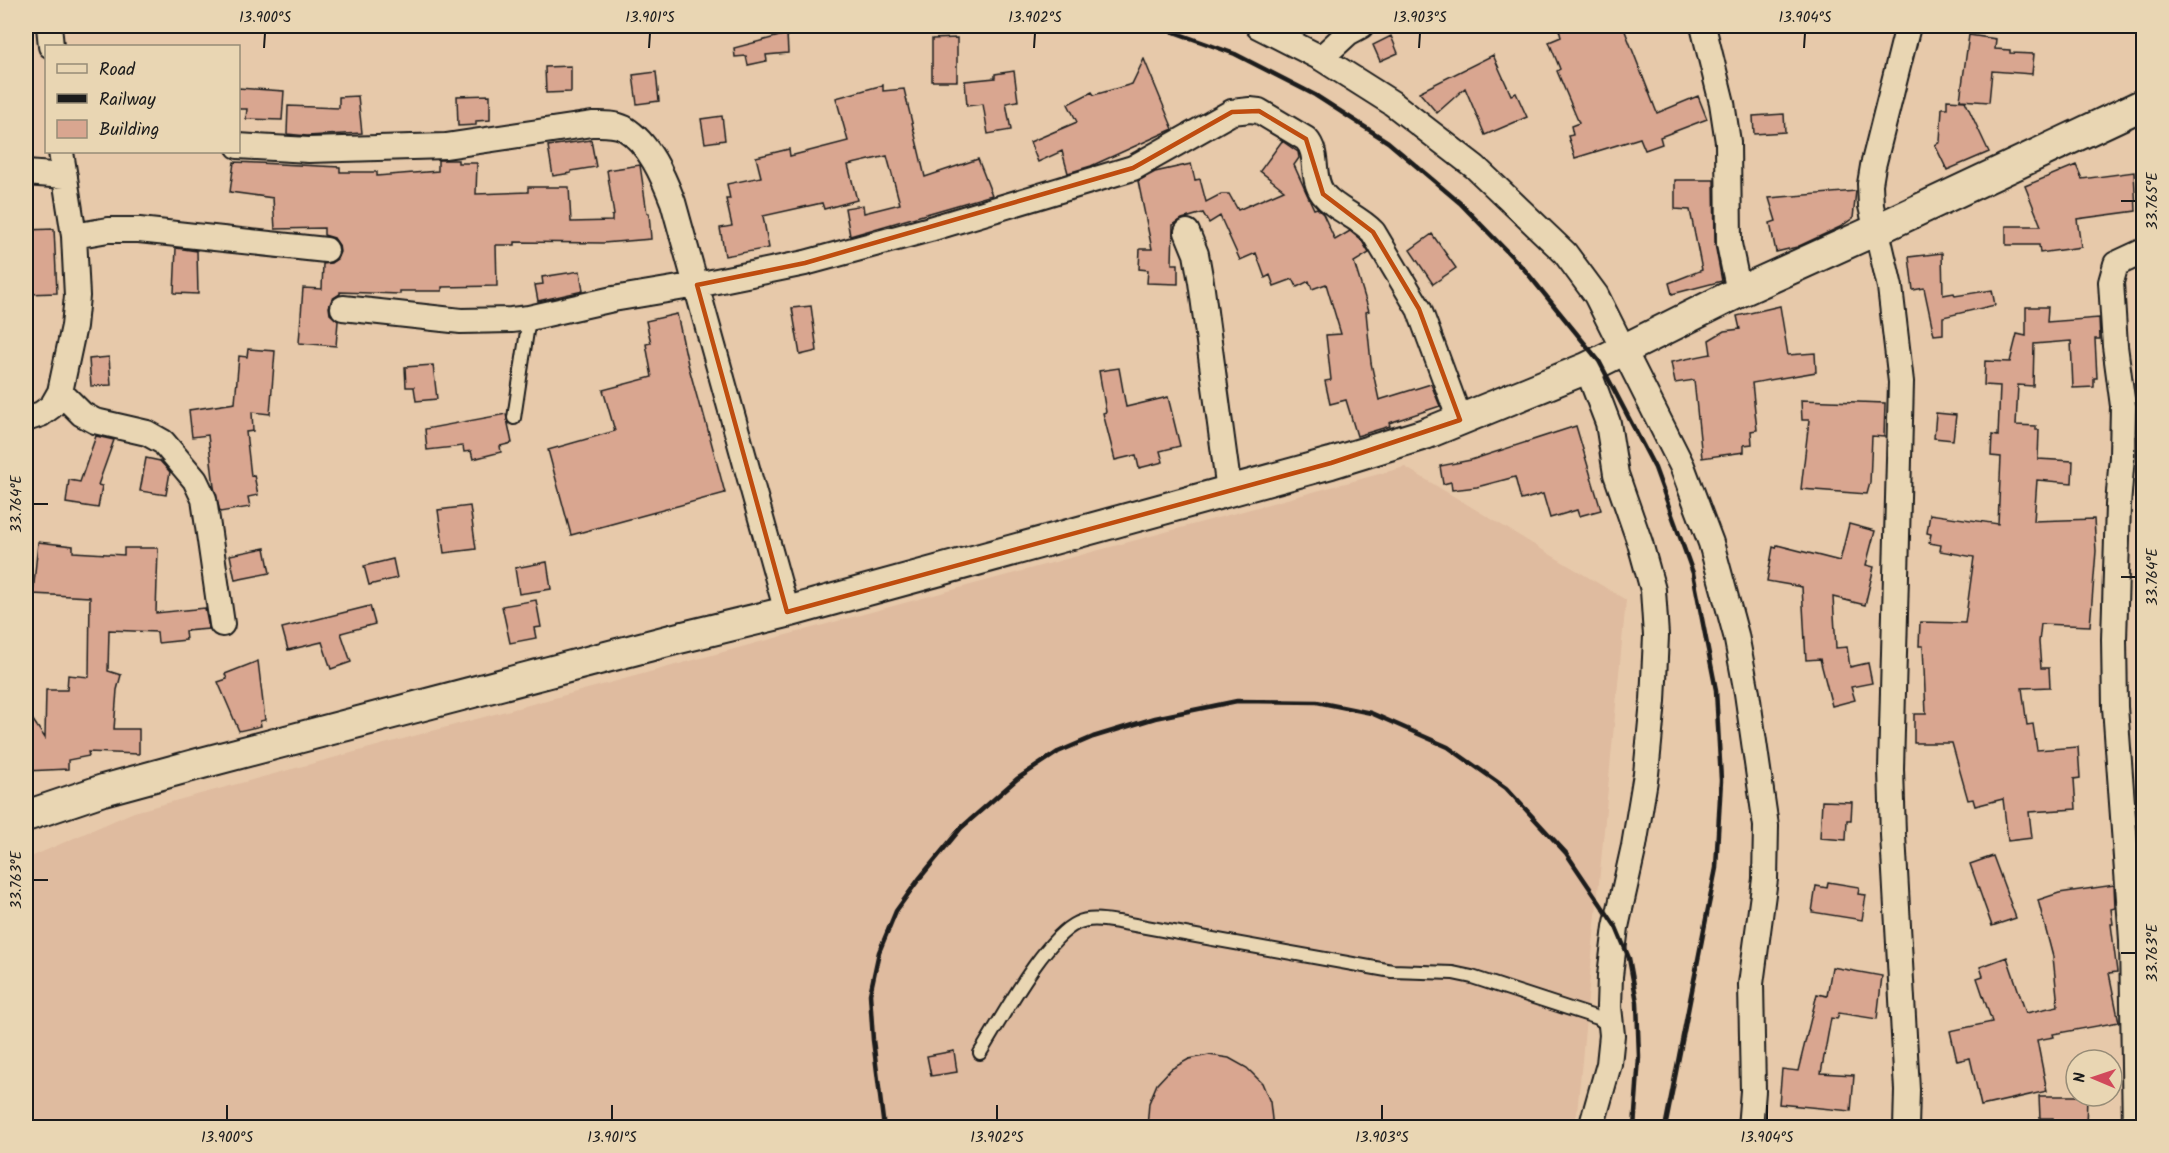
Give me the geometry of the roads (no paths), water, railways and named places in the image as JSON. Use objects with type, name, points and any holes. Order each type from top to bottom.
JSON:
[{"type":"street","points":[[50,26],[51,45]]},
{"type":"street","points":[[1258,26],[1321,58],[1392,103],[1475,167],[1565,253],[1596,295],[1682,466],[1711,543],[1736,635],[1747,693],[1766,826],[1765,879],[1752,967],[1753,1091],[1750,1128]]},
{"type":"street","points":[[1321,58],[1348,33],[1361,26]]},
{"type":"street","points":[[1703,26],[1722,103],[1728,142],[1729,244],[1739,292]]},
{"type":"street","points":[[1906,1128],[1907,1090],[1891,769],[1900,382],[1890,287],[1871,206],[1870,184],[1908,26]]},
{"type":"street","points":[[26,816],[103,790],[675,639],[787,612],[1230,491],[1425,434],[1587,368],[1739,292],[2144,104]]},
{"type":"street","points":[[343,308],[485,322],[529,318],[613,299],[697,285],[839,253],[930,229],[1133,168],[1232,112],[1250,110],[1258,111],[1306,139],[1313,152],[1318,185],[1323,194],[1365,224],[1372,232],[1419,309],[1460,420]]},
{"type":"street","points":[[240,146],[309,150],[446,146],[592,124],[608,124],[623,128],[635,137],[649,154],[664,179],[673,202],[787,612]]},
{"type":"street","points":[[26,419],[40,414],[52,405],[60,392],[74,326],[77,296],[74,236],[61,153]]},
{"type":"street","points":[[26,173],[65,176]]},
{"type":"street","points":[[74,236],[108,230],[139,230],[326,250]]},
{"type":"street","points":[[1187,232],[1196,254],[1201,282],[1230,491]]},
{"type":"street","points":[[2135,1128],[2132,940],[2115,707],[2114,639],[2123,406],[2115,346],[2111,282],[2116,264],[2144,251]]},
{"type":"street","points":[[1587,368],[1608,423],[1616,474],[1640,543],[1650,581],[1656,636],[1646,774],[1634,846],[1616,927],[1610,976],[1609,1007],[1612,1035],[1609,1064],[1591,1128]]},
{"type":"street","points":[[60,392],[82,414],[95,421],[147,433],[163,442],[195,480],[204,499],[222,624]]},
{"type":"lane","points":[[514,418],[529,318]]},
{"type":"lane","points":[[980,1053],[1048,947],[1063,932],[1078,922],[1096,920],[1130,924],[1392,971],[1472,977],[1598,1018],[1606,1024],[1612,1035]]},
{"type":"railway","points":[[1157,26],[1235,54],[1315,95],[1388,142],[1460,203],[1524,269],[1599,361],[1655,468],[1693,573],[1716,690],[1721,780],[1716,868],[1665,1128]]},
{"type":"railway","points":[[884,1128],[870,994],[879,952],[896,911],[961,828],[1017,779],[1058,752],[1093,737],[1155,718],[1237,701],[1317,702],[1371,713],[1448,747],[1506,788],[1566,853],[1616,927],[1629,958],[1637,1002],[1639,1057],[1634,1128]]}]
